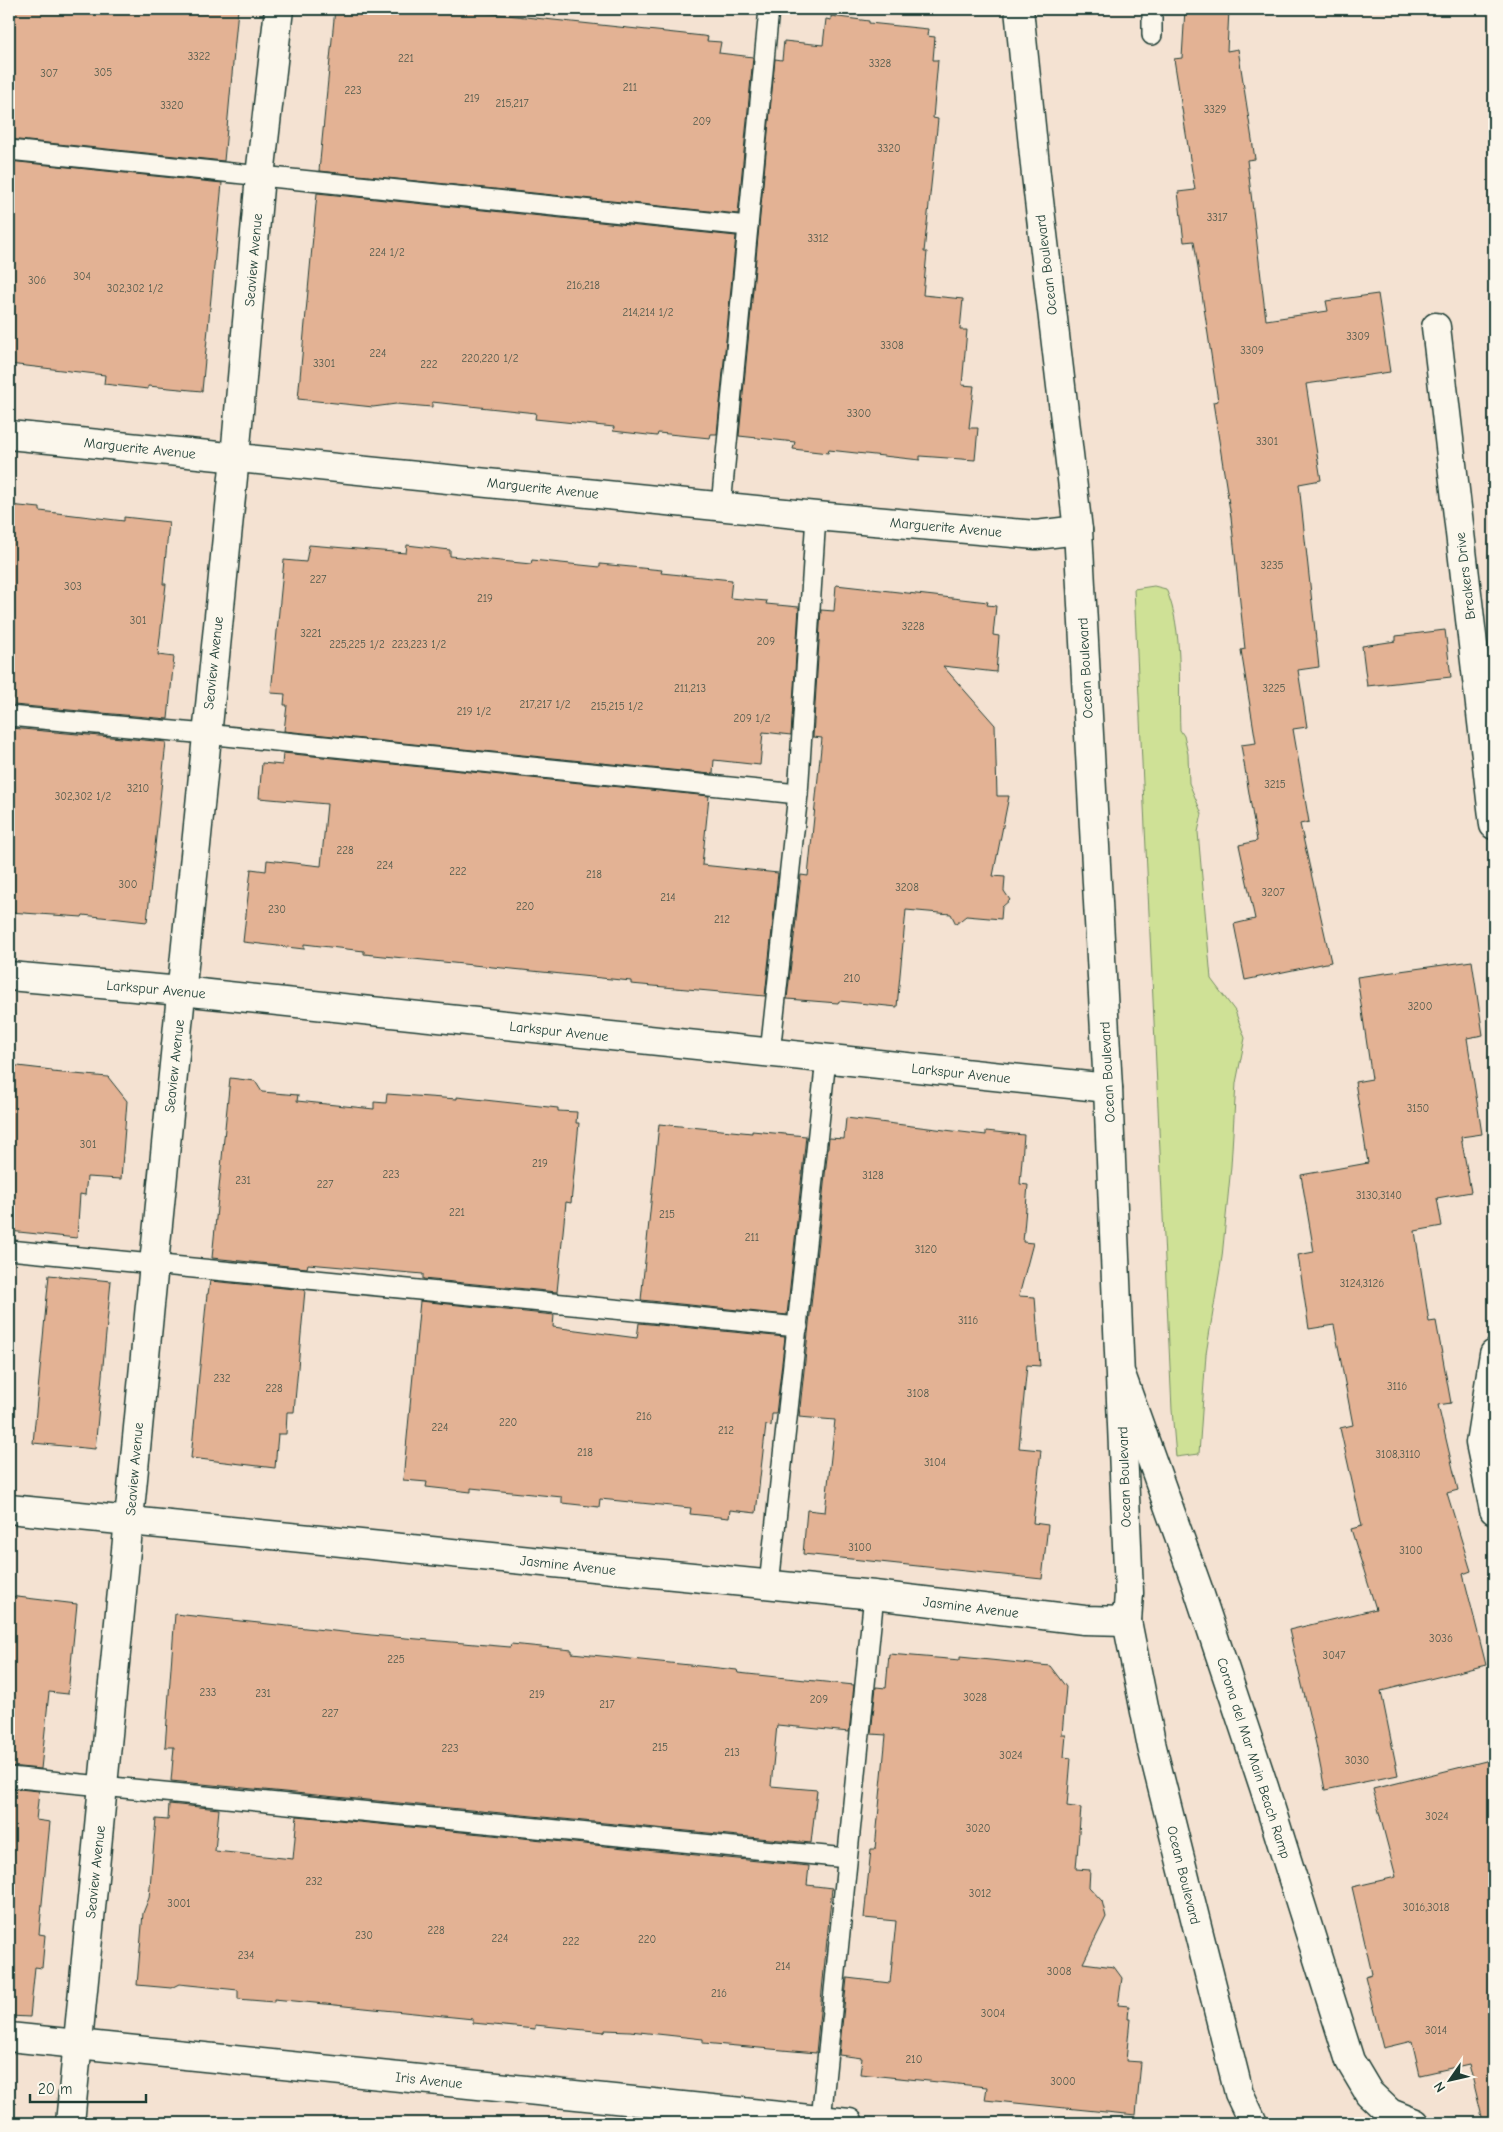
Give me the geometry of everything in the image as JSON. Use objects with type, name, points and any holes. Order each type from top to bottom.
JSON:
[{"type":"street","name":"Seaview Avenue","points":[[70,2123],[206,734],[235,457],[260,176],[279,9]]},
{"type":"street","name":"Ocean Boulevard","points":[[1019,9],[1036,175],[1078,530],[1108,1088],[1129,1593],[1127,1621],[1152,1748],[1166,1804],[1239,2093],[1253,2123]]},
{"type":"street","name":"Breakers Drive","points":[[1436,327],[1494,825]]},
{"type":"street","name":"Marguerite Avenue","points":[[9,435],[816,516],[1036,535],[1078,530]]},
{"type":"street","name":"Larkspur Avenue","points":[[9,976],[181,992],[1108,1088]]},
{"type":"street","points":[[1494,1354],[1480,1443],[1494,1510]]},
{"type":"street","name":"Corona del Mar Main Beach Ramp","points":[[1120,1370],[1197,1586],[1264,1787],[1350,2061],[1369,2093],[1390,2113],[1415,2123]]},
{"type":"street","name":"Jasmine Avenue","points":[[9,1510],[129,1520],[874,1595],[1084,1620],[1127,1621]]},
{"type":"street","name":"Iris Avenue","points":[[9,2037],[78,2043],[709,2116],[821,2120],[849,2123]]},
{"type":"lane","points":[[721,506],[769,9]]},
{"type":"lane","points":[[1152,9],[1152,36]]},
{"type":"lane","points":[[9,150],[748,226]]},
{"type":"lane","points":[[770,1053],[798,794],[816,516]]},
{"type":"lane","points":[[9,716],[798,794]]},
{"type":"lane","points":[[769,1585],[826,1059]]},
{"type":"lane","points":[[9,1250],[798,1327]]},
{"type":"lane","points":[[821,2120],[874,1595]]},
{"type":"lane","points":[[9,1777],[847,1858]]},
{"type":"green space","points":[[1154,586],[1166,589],[1176,622],[1179,658],[1180,730],[1184,736],[1188,754],[1189,783],[1202,814],[1198,832],[1211,979],[1235,1011],[1245,1038],[1236,1083],[1231,1166],[1222,1257],[1206,1354],[1199,1454],[1176,1457],[1172,1410],[1134,589]]},
{"type":"building","points":[[9,9],[238,9],[224,161],[9,139]]},
{"type":"building","points":[[335,9],[488,9],[488,13],[703,36],[708,37],[707,41],[721,42],[719,53],[753,57],[738,214],[319,171]]},
{"type":"building","points":[[1185,9],[1229,9],[1227,51],[1238,49],[1255,159],[1247,160],[1266,320],[1328,311],[1326,301],[1378,294],[1390,372],[1306,384],[1321,480],[1299,484],[1319,667],[1298,670],[1307,727],[1293,729],[1309,822],[1300,824],[1331,962],[1245,980],[1234,924],[1255,919],[1239,845],[1257,841],[1241,745],[1256,743],[1241,650],[1245,649],[1231,517],[1213,402],[1218,401],[1194,241],[1184,242],[1178,192],[1195,190],[1174,59],[1182,58]]},
{"type":"building","points":[[831,16],[869,21],[869,23],[928,29],[927,36],[935,37],[933,60],[938,60],[933,118],[938,119],[924,252],[927,252],[923,295],[963,299],[960,330],[967,330],[962,385],[974,386],[969,428],[978,428],[975,460],[920,456],[920,460],[829,450],[828,453],[793,449],[795,442],[739,436],[775,59],[782,60],[784,41],[823,45],[826,19],[831,20]]},
{"type":"building","points":[[9,161],[222,183],[202,391],[148,386],[148,389],[104,384],[105,375],[9,364]]},
{"type":"building","points":[[317,193],[736,236],[717,434],[711,434],[710,438],[658,433],[657,436],[613,431],[614,427],[535,419],[536,413],[432,402],[432,407],[396,404],[373,407],[298,399]]},
{"type":"building","points":[[9,505],[40,508],[40,511],[124,521],[124,517],[169,522],[163,584],[166,584],[158,655],[174,657],[168,719],[14,705],[14,699],[9,699]]},
{"type":"building","points":[[309,545],[406,553],[407,545],[450,550],[450,556],[531,564],[532,560],[600,567],[600,564],[662,570],[661,573],[732,580],[730,598],[767,601],[766,604],[799,607],[791,735],[763,732],[760,765],[714,760],[713,773],[711,774],[284,731],[287,705],[284,705],[285,694],[271,693],[284,560],[306,562]]},
{"type":"building","points":[[836,585],[988,602],[987,605],[996,606],[993,635],[999,636],[996,672],[943,666],[995,725],[997,796],[1009,796],[993,876],[1005,877],[1004,891],[1010,900],[1002,907],[1001,919],[966,916],[956,924],[951,914],[906,910],[897,1007],[839,1001],[838,1003],[787,999],[801,875],[808,876],[822,738],[813,737],[821,610],[834,611]]},
{"type":"building","points":[[1445,630],[1451,677],[1367,686],[1362,646],[1396,641],[1396,636]]},
{"type":"building","points":[[11,728],[166,742],[147,922],[83,915],[82,917],[9,912],[9,754]]},
{"type":"building","points":[[283,753],[709,796],[702,865],[778,873],[765,996],[631,984],[631,981],[364,954],[364,951],[304,944],[304,949],[243,942],[251,869],[266,871],[267,860],[321,866],[327,804],[259,798],[262,763],[282,765]]},
{"type":"building","points":[[1472,961],[1483,1035],[1467,1038],[1482,1134],[1461,1137],[1471,1192],[1437,1198],[1442,1226],[1415,1231],[1429,1322],[1436,1321],[1451,1403],[1438,1405],[1458,1490],[1447,1493],[1471,1571],[1463,1574],[1486,1665],[1381,1691],[1398,1775],[1325,1790],[1289,1630],[1376,1609],[1351,1529],[1362,1526],[1340,1428],[1353,1425],[1334,1325],[1309,1329],[1298,1255],[1314,1252],[1301,1175],[1368,1163],[1355,1082],[1372,1079],[1357,977]]},
{"type":"building","points":[[9,1065],[52,1070],[52,1072],[108,1077],[127,1101],[121,1179],[87,1177],[85,1195],[80,1194],[77,1238],[9,1231]]},
{"type":"building","points":[[230,1078],[255,1081],[262,1092],[298,1095],[297,1101],[374,1109],[374,1102],[386,1103],[387,1094],[457,1099],[457,1097],[558,1108],[558,1111],[577,1112],[576,1123],[579,1123],[571,1203],[566,1202],[557,1292],[423,1279],[423,1274],[308,1264],[307,1268],[212,1258]]},
{"type":"building","points":[[846,1118],[986,1135],[986,1131],[1024,1135],[1020,1184],[1028,1185],[1023,1242],[1033,1243],[1019,1296],[1035,1297],[1040,1366],[1027,1365],[1019,1448],[1041,1450],[1033,1523],[1048,1525],[1042,1579],[803,1554],[807,1510],[825,1512],[835,1420],[799,1417],[829,1138],[844,1139]]},
{"type":"building","points":[[659,1124],[806,1136],[787,1315],[641,1300]]},
{"type":"building","points":[[49,1275],[111,1281],[95,1449],[33,1443]]},
{"type":"building","points":[[210,1281],[305,1290],[294,1412],[287,1412],[286,1434],[278,1434],[275,1468],[191,1458],[207,1294]]},
{"type":"building","points":[[420,1301],[554,1315],[553,1327],[637,1338],[639,1323],[785,1337],[776,1414],[772,1414],[771,1426],[766,1425],[756,1513],[730,1510],[729,1518],[690,1514],[691,1508],[600,1499],[599,1507],[562,1503],[562,1497],[471,1488],[471,1492],[426,1487],[427,1482],[403,1480]]},
{"type":"building","points":[[9,1596],[77,1604],[68,1694],[49,1692],[41,1769],[9,1766]]},
{"type":"building","points":[[175,1614],[371,1635],[510,1647],[511,1644],[572,1650],[572,1653],[737,1670],[738,1673],[854,1685],[849,1732],[777,1725],[771,1786],[817,1790],[811,1843],[171,1781],[174,1747],[165,1747]]},
{"type":"building","points":[[889,1654],[960,1660],[960,1657],[1050,1666],[1066,1687],[1062,1735],[1066,1735],[1064,1757],[1071,1758],[1067,1806],[1081,1808],[1076,1869],[1090,1870],[1089,1887],[1102,1901],[1106,1917],[1083,1963],[1114,1967],[1122,1978],[1118,2005],[1129,2006],[1128,2019],[1130,2019],[1126,2061],[1141,2062],[1136,2115],[985,2100],[987,2087],[860,2074],[862,2058],[839,2055],[847,1978],[890,1983],[896,1921],[864,1918],[871,1849],[875,1849],[886,1735],[871,1734],[876,1687],[886,1688]]},
{"type":"building","points":[[1494,1759],[1494,2120],[1483,2121],[1469,2064],[1420,2075],[1412,2041],[1383,2048],[1365,1976],[1372,1974],[1352,1887],[1396,1877],[1373,1789]]},
{"type":"building","points":[[9,1788],[39,1791],[36,1820],[50,1822],[39,1934],[45,1935],[42,1968],[35,1967],[30,2017],[9,2016]]},
{"type":"building","points":[[169,1804],[219,1809],[215,1851],[293,1859],[297,1816],[809,1866],[807,1885],[832,1888],[816,2053],[703,2043],[703,2039],[630,2031],[605,2030],[605,2032],[535,2025],[535,2029],[473,2023],[473,2019],[325,2004],[274,1999],[274,2002],[238,1999],[238,1990],[179,1984],[171,1988],[137,1985],[143,1913],[149,1898],[156,1819],[168,1820]]}]
